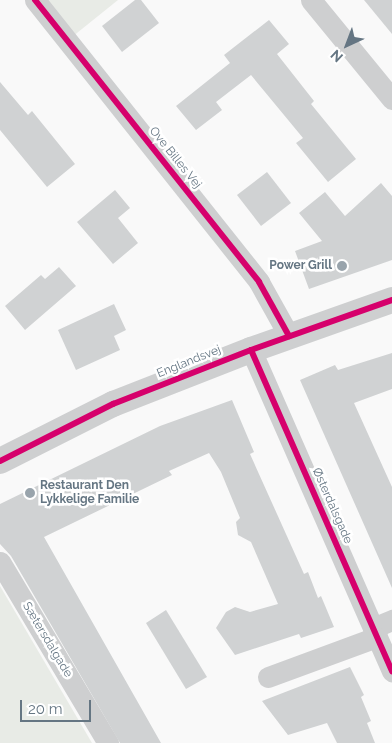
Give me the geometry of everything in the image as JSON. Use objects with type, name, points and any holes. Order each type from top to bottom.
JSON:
[{"type":"street","name":"Ove Billes Vej","points":[[35,0],[259,282],[289,336]]},
{"type":"street","points":[[311,0],[392,99]]},
{"type":"street","name":"Englandsvej","points":[[0,461],[112,404],[251,350],[392,300]]},
{"type":"street","name":"Østerdalsgade","points":[[251,350],[381,628],[390,662]]},
{"type":"street","name":"Sætersdalgade","points":[[0,562],[108,743]]},
{"type":"street","points":[[268,677],[381,628]]},
{"type":"shaded area","points":[[44,0],[118,0],[72,37]]},
{"type":"shaded area","points":[[0,586],[92,743],[0,743]]},
{"type":"building","points":[[135,0],[141,0],[159,23],[122,52],[102,26]]},
{"type":"building","points":[[364,0],[392,0],[392,34]]},
{"type":"building","points":[[269,20],[289,44],[277,54],[314,101],[311,104],[356,159],[328,182],[296,143],[303,138],[251,75],[216,102],[222,110],[196,130],[176,106],[230,63],[224,55]]},
{"type":"building","points":[[0,82],[28,115],[32,111],[75,164],[47,187],[0,130]]},
{"type":"building","points":[[267,172],[291,203],[261,226],[237,195]]},
{"type":"building","points":[[381,183],[392,196],[392,260],[309,289],[295,251],[322,241],[299,213],[325,192],[345,216]]},
{"type":"building","points":[[115,190],[130,208],[118,218],[138,243],[113,264],[77,222]]},
{"type":"building","points":[[59,267],[76,286],[25,330],[5,306],[41,275],[45,279]]},
{"type":"building","points":[[114,304],[126,330],[114,336],[120,350],[76,370],[58,330]]},
{"type":"building","points":[[392,353],[392,389],[354,403],[392,487],[392,588],[300,380],[335,365],[338,370]]},
{"type":"building","points":[[232,400],[254,452],[250,454],[304,574],[308,572],[318,598],[321,596],[334,627],[301,638],[299,634],[235,655],[216,628],[226,612],[235,607],[250,612],[278,604],[251,542],[238,535],[236,522],[240,518],[221,472],[209,453],[169,471],[172,475],[44,537],[161,743],[120,743],[11,556],[0,544],[0,504],[160,426]]},
{"type":"building","points":[[166,610],[207,677],[186,689],[146,623]]},
{"type":"building","points":[[350,667],[364,695],[361,697],[371,721],[367,723],[375,743],[337,743],[327,723],[288,735],[262,701]]},
{"type":"cycle path","points":[[35,0],[259,282],[289,336]]},
{"type":"cycle path","points":[[0,461],[113,404],[251,350],[392,300]]},
{"type":"cycle path","points":[[251,350],[392,671]]},
{"type":"place","name":"Power Grill","points":[[342,266]]},
{"type":"place","name":"Restaurant Den Lykkelige Familie","points":[[30,493]]}]
